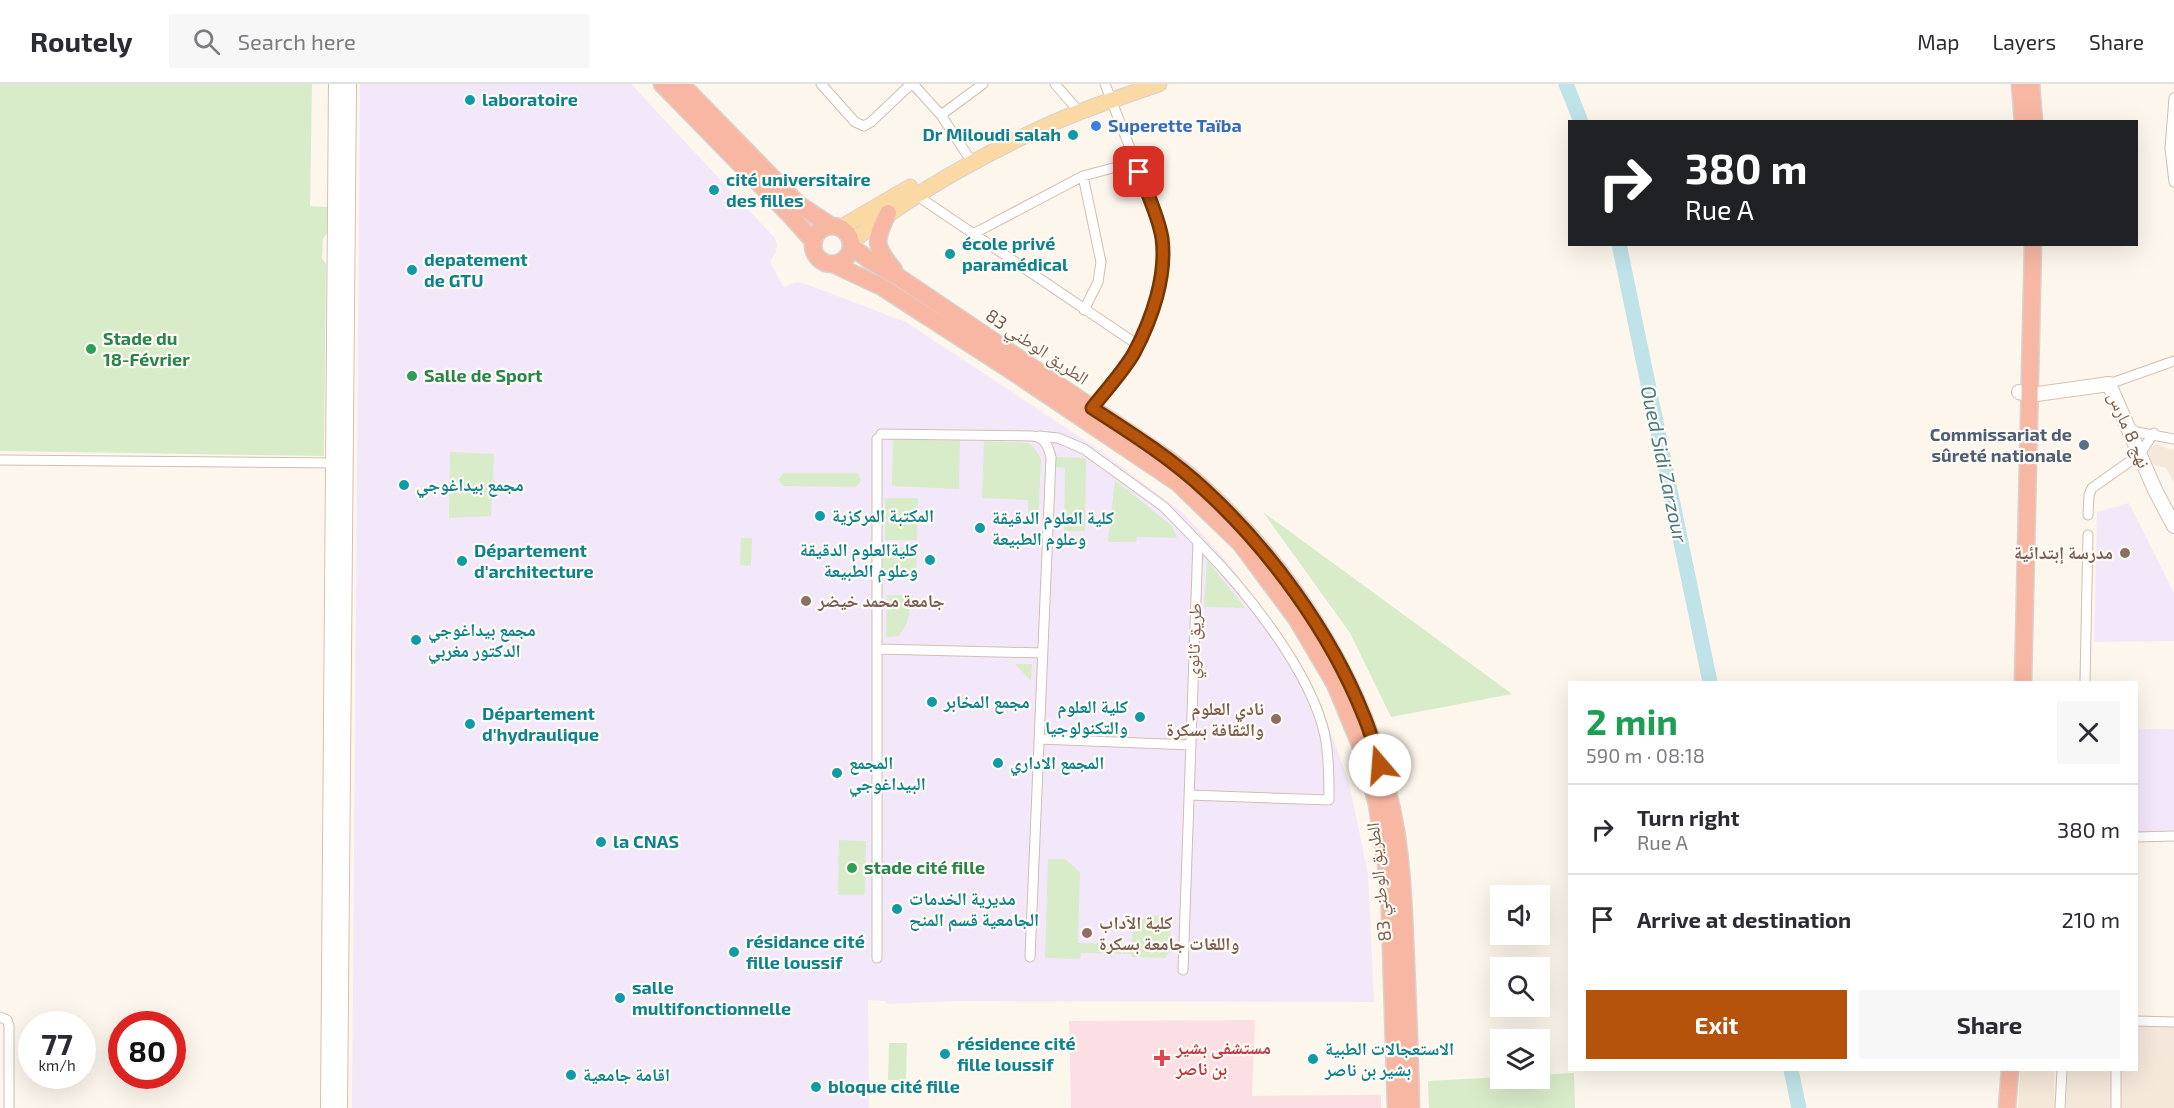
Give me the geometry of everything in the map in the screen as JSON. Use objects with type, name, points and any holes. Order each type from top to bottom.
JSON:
[{"type":"highway","points":[[662,84],[814,242]]},
{"type":"highway","points":[[681,84],[798,204],[848,234],[851,244],[850,252],[843,260],[832,264],[823,262],[817,256],[814,251],[814,242],[820,230],[835,227]]},
{"type":"highway","points":[[2020,84],[2023,120]]},
{"type":"highway","points":[[2031,84],[2034,120]]},
{"type":"highway","points":[[888,213],[878,232],[878,245],[880,254],[900,278]]},
{"type":"highway","name":"الطريق الوطني 83","points":[[851,244],[869,261],[900,278],[1168,459],[1198,484],[1253,540],[1304,606],[1328,645],[1363,713],[1386,781],[1399,852],[1404,919],[1411,1108]]},
{"type":"highway","points":[[2022,246],[2023,681]]},
{"type":"highway","points":[[2012,681],[2033,246]]},
{"type":"highway","name":"الطريق الوطني 83","points":[[832,264],[882,287],[1015,372],[1178,483],[1241,544],[1296,618],[1335,684],[1362,749],[1377,804],[1389,884],[1396,1108]]},
{"type":"highway","points":[[1996,1108],[1999,1071]]},
{"type":"highway","points":[[2007,1108],[2010,1071]]},
{"type":"main road","points":[[336,84],[340,1108]]},
{"type":"main road","points":[[328,1108],[339,463],[349,84]]},
{"type":"main road","points":[[835,227],[1027,126],[1109,93],[1140,84]]},
{"type":"main road","points":[[851,244],[888,213],[916,195],[1017,140],[1109,93],[1159,84]]},
{"type":"main road","name":"نهج 8 مارس","points":[[2024,394],[2109,384],[2139,455],[2174,526]]},
{"type":"street","points":[[821,84],[855,122],[864,126],[912,84],[941,115],[968,156]]},
{"type":"street","points":[[941,115],[983,84]]},
{"type":"street","points":[[1055,84],[1076,108]]},
{"type":"street","points":[[1092,408],[1133,355],[1138,345],[1156,297],[1163,264],[1162,238],[1158,220],[1109,93]]},
{"type":"street","points":[[2174,98],[2170,148],[2174,182]]},
{"type":"street","points":[[973,234],[1083,176],[1135,162]]},
{"type":"street","points":[[1083,176],[1101,262],[1098,282],[1084,310]]},
{"type":"street","points":[[916,195],[1138,345]]},
{"type":"street","points":[[2109,384],[2174,361]]},
{"type":"street","points":[[2128,428],[2174,439]]},
{"type":"street","points":[[2088,515],[2089,495],[2092,488],[2139,455],[2154,434]]},
{"type":"street","points":[[877,958],[879,436],[1039,436],[1058,438],[1084,449],[1164,507],[1242,591],[1278,639],[1311,694],[1324,734],[1329,760],[1329,800],[1189,795]]},
{"type":"street","points":[[1030,957],[1051,457],[1048,444],[1039,436]]},
{"type":"street","points":[[0,460],[339,463]]},
{"type":"street","points":[[2085,681],[2088,535]]},
{"type":"street","name":"طريق ثانوي","points":[[1183,970],[1198,542]]},
{"type":"street","points":[[877,649],[1042,653]]},
{"type":"street","points":[[1039,739],[1191,745]]},
{"type":"street","points":[[2138,837],[2174,836]]},
{"type":"street","points":[[0,1017],[7,1020],[9,1026],[4,1055],[9,1108]]},
{"type":"street","points":[[2138,1021],[2174,1022]]},
{"type":"street","points":[[2060,1108],[2062,1071]]},
{"type":"street","points":[[2116,1071],[2116,1108]]},
{"type":"shaded area","name":"جامعة محمد خيضر","points":[[360,84],[631,84],[774,237],[777,244],[776,252],[770,262],[783,287],[797,282],[803,283],[906,322],[1101,451],[1184,514],[1230,565],[1282,636],[1322,707],[1349,783],[1368,874],[1374,1002],[959,1001],[888,1004],[885,1001],[868,1000],[869,1108],[352,1108]]},
{"type":"shaded area","points":[[2157,444],[2171,450],[2174,449],[2174,483],[2166,468],[2154,465],[2147,456],[2150,448]]},
{"type":"shaded area","name":"مدرسة إبتدائية","points":[[2129,503],[2174,593],[2174,641],[2094,642],[2097,512]]},
{"type":"shaded area","points":[[2138,729],[2174,729],[2174,831],[2138,832]]},
{"type":"shaded area","name":"مستشفى بشير بن ناصر","points":[[1255,1020],[1252,1096],[1381,1095],[1381,1108],[1071,1108],[1069,1021]]},
{"type":"shaded area","points":[[2138,1021],[2174,1022],[2174,1108],[2066,1108],[2067,1071],[2138,1071]]},
{"type":"shaded area","points":[[2020,1071],[2054,1071],[2055,1108],[2018,1108]]},
{"type":"green space","points":[[0,84],[312,84],[310,206],[327,207],[327,233],[323,239],[322,258],[326,264],[324,456],[0,451]]},
{"type":"green space","points":[[893,439],[960,441],[959,489],[892,486]]},
{"type":"green space","points":[[984,441],[1028,443],[1034,447],[1041,459],[1038,523],[1028,523],[1028,500],[982,498]]},
{"type":"green space","points":[[450,452],[494,454],[491,516],[449,518]]},
{"type":"green space","points":[[1055,457],[1086,458],[1085,531],[1064,531],[1065,468],[1055,467]]},
{"type":"green space","points":[[783,473],[856,473],[859,474],[861,481],[856,487],[784,486],[778,480]]},
{"type":"green space","points":[[1115,480],[1172,526],[1177,538],[1137,537],[1136,542],[1108,542]]},
{"type":"green space","points":[[885,498],[918,498],[917,540],[885,540]]},
{"type":"green space","points":[[1263,512],[1512,694],[1391,717],[1350,633]]},
{"type":"green space","points":[[741,538],[752,538],[751,566],[740,565]]},
{"type":"green space","points":[[884,547],[917,548],[916,578],[882,577]]},
{"type":"green space","points":[[1207,560],[1245,608],[1204,607]]},
{"type":"green space","points":[[887,595],[913,595],[907,623],[899,636],[886,637]]},
{"type":"green space","points":[[1015,664],[1032,664],[1031,681]]},
{"type":"green space","name":"stade cité fille","points":[[839,840],[866,841],[865,895],[838,895]]},
{"type":"green space","points":[[1048,859],[1065,859],[1080,872],[1078,943],[1132,944],[1133,929],[1147,915],[1171,916],[1170,951],[1165,958],[1132,957],[1131,954],[1081,953],[1080,959],[1045,958]]},
{"type":"green space","points":[[889,1043],[907,1043],[906,1080],[888,1080]]},
{"type":"green space","points":[[1574,1073],[1575,1108],[1429,1108],[1428,1081],[1490,1078],[1490,1089],[1550,1089],[1550,1074]]},
{"type":"waterway","name":"Oued Sidi Zarzour","points":[[1566,84],[1580,120]]},
{"type":"waterway","name":"Oued Sidi Zarzour","points":[[1619,246],[1710,681]]},
{"type":"waterway","name":"Oued Sidi Zarzour","points":[[1791,1071],[1799,1108]]},
{"type":"place","name":"laboratoire","points":[[470,100]]},
{"type":"place","name":"Superette Taïba","points":[[1096,126]]},
{"type":"place","name":"Dr Miloudi salah","points":[[1073,135]]},
{"type":"place","name":"cité universitaire des filles","points":[[714,190]]},
{"type":"place","name":"école privé paramédical","points":[[950,254]]},
{"type":"place","name":"depatement de GTU","points":[[412,270]]},
{"type":"place","name":"Stade du 18-Février","points":[[91,349]]},
{"type":"place","name":"Salle de Sport","points":[[412,376]]},
{"type":"place","name":"Commissariat de sûreté nationale","points":[[2084,445]]},
{"type":"place","name":"مجمع بيداغوجي","points":[[404,485]]},
{"type":"place","name":"المكتبة المركزية","points":[[820,516]]},
{"type":"place","name":"كلية العلوم الدقيقة وعلوم الطبيعة","points":[[980,528]]},
{"type":"place","name":"مدرسة إبتدائية","points":[[2125,553]]},
{"type":"place","name":"كليةالعلوم الدقيقة وعلوم الطبيعة","points":[[930,560]]},
{"type":"place","name":"Département d'architecture","points":[[462,561]]},
{"type":"place","name":"جامعة محمد خيضر","points":[[806,601]]},
{"type":"place","name":"مجمع بيداغوجي الدكتور مغربي","points":[[416,640]]},
{"type":"place","name":"مجمع المخابر","points":[[932,702]]},
{"type":"place","name":"كلية العلوم والتكنولوجيا","points":[[1140,717]]},
{"type":"place","name":"نادي العلوم والثقافة بسكرة","points":[[1276,719]]},
{"type":"place","name":"Département d'hydraulique","points":[[470,724]]},
{"type":"place","name":"المجمع الاداري","points":[[998,763]]},
{"type":"place","name":"المجمع البيداغوجي","points":[[837,773]]},
{"type":"place","name":"la CNAS","points":[[601,842]]},
{"type":"place","name":"stade cité fille","points":[[852,868]]},
{"type":"place","name":"مديرية الخدمات الجامعية قسم المنح","points":[[897,909]]},
{"type":"place","name":"كلية الآداب واللغات جامعة بسكرة","points":[[1087,933]]},
{"type":"place","name":"résidance cité fille loussif","points":[[734,952]]},
{"type":"place","name":"salle multifonctionnelle","points":[[620,998]]},
{"type":"place","name":"résidence cité fille loussif","points":[[945,1054]]},
{"type":"place","name":"مستشفى بشير بن ناصر","points":[[1162,1058]]},
{"type":"place","name":"الاستعجالات الطبية بشير بن ناصر","points":[[1313,1059]]},
{"type":"place","name":"اقامة جامعية","points":[[571,1075]]},
{"type":"place","name":"bloque cité fille","points":[[816,1087]]},
{"type":"route","points":[[1139,172],[1158,220],[1162,238],[1163,264],[1160,280],[1144,333],[1133,355],[1092,408],[1168,459],[1206,490],[1260,547],[1304,606],[1328,645],[1363,713],[1380,765]]}]
